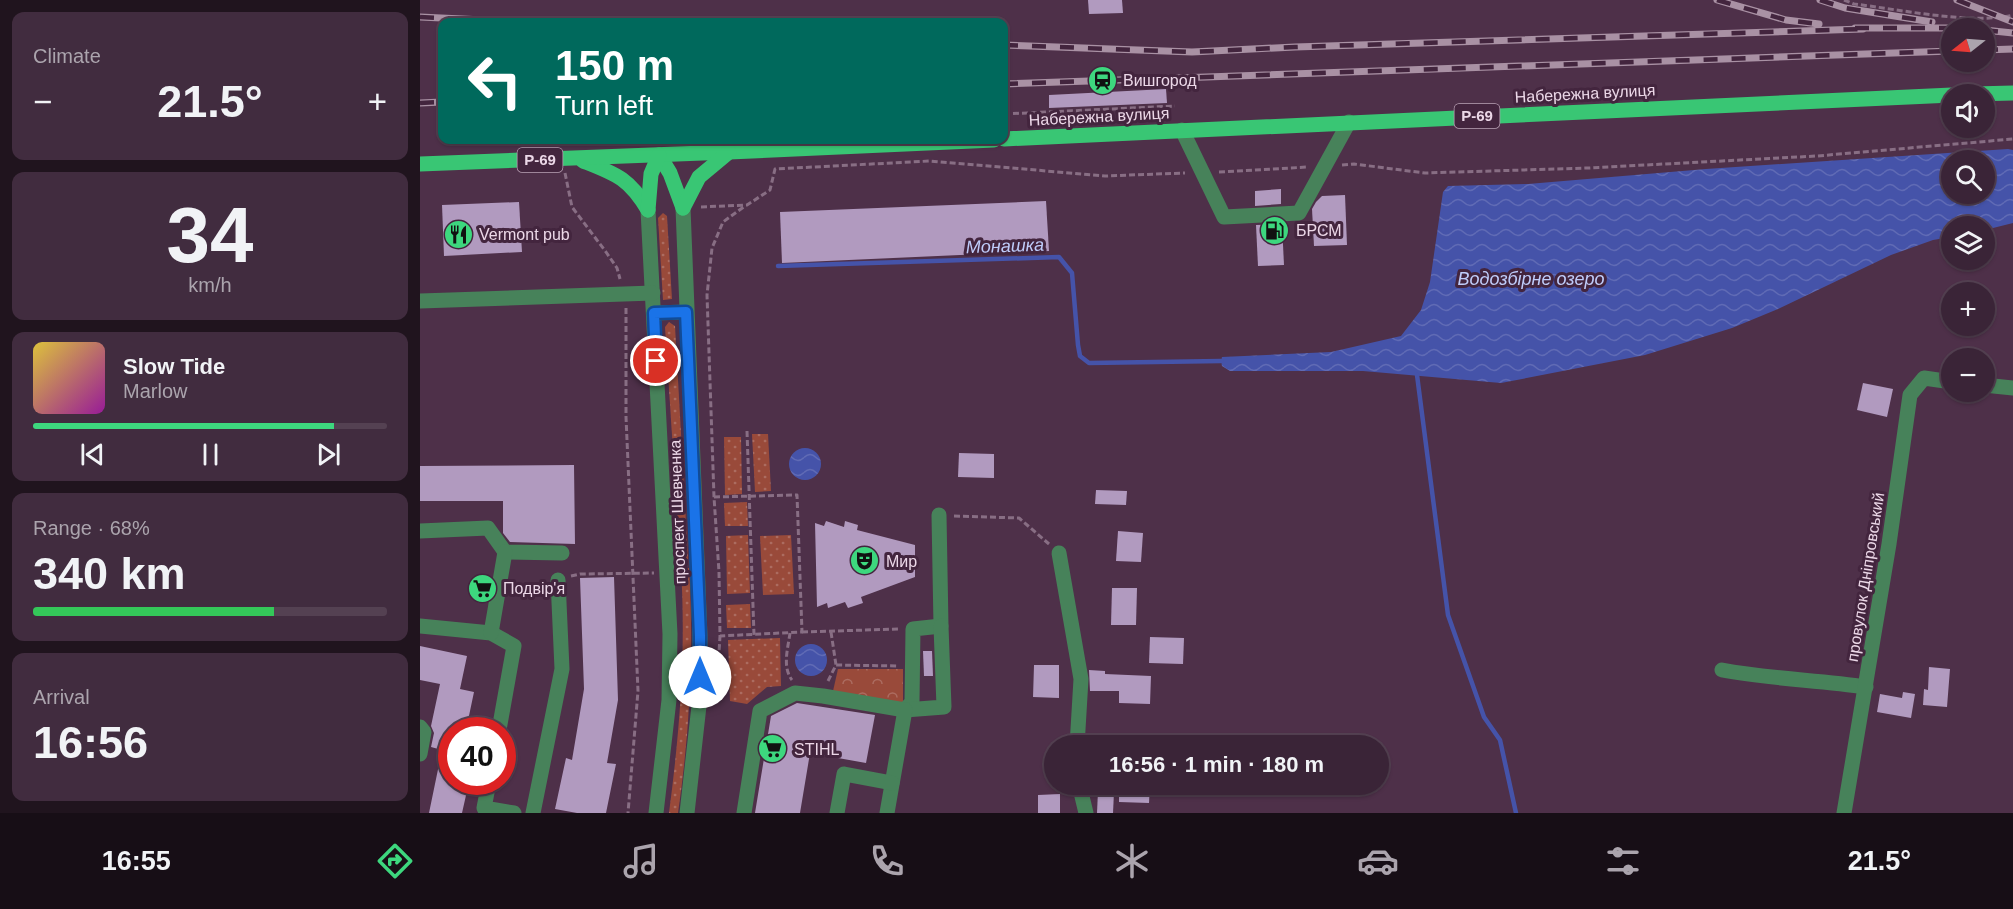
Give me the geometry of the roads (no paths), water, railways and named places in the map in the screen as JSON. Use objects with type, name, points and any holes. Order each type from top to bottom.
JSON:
[{"type":"main road","points":[[1995,93],[2013,93]]},
{"type":"main road","name":"Набережна вулиця","points":[[1008,139],[1941,95]]},
{"type":"main road","name":"Р-69","points":[[420,164],[905,144]]},
{"type":"main road","points":[[683,208],[699,177],[729,152]]},
{"type":"main road","points":[[659,155],[670,173],[683,208]]},
{"type":"main road","points":[[648,210],[651,174],[659,155]]},
{"type":"main road","points":[[578,158],[621,177],[636,190],[648,210]]},
{"type":"street","points":[[1182,130],[1224,217],[1299,213],[1349,122]]},
{"type":"street","name":"проспект Шевченка","points":[[683,208],[700,636],[700,697],[687,813]]},
{"type":"street","name":"проспект Шевченка","points":[[648,210],[670,634],[669,700],[656,813]]},
{"type":"street","points":[[420,301],[652,292]]},
{"type":"street","points":[[654,313],[686,312]]},
{"type":"street","name":"провулок Дніпровський","points":[[1844,813],[1866,687],[1910,395],[1924,378],[1941,380]]},
{"type":"street","points":[[1995,386],[2013,388]]},
{"type":"street","points":[[744,813],[760,711],[795,693],[905,710],[944,708],[939,515]]},
{"type":"street","points":[[420,531],[488,528],[505,552],[491,633]]},
{"type":"street","points":[[505,552],[562,553]]},
{"type":"street","points":[[1059,553],[1081,679],[1078,735]]},
{"type":"street","points":[[533,813],[562,669],[558,580]]},
{"type":"street","points":[[420,626],[491,633],[514,646],[501,717]]},
{"type":"street","points":[[887,813],[905,710],[912,702],[913,629],[941,626]]},
{"type":"street","points":[[1722,670],[1866,687]]},
{"type":"street","points":[[420,727],[424,732],[420,754]]},
{"type":"street","points":[[837,813],[844,774],[892,783]]},
{"type":"street","points":[[486,795],[483,810],[514,813]]},
{"type":"street","points":[[1082,795],[1086,813]]},
{"type":"water","name":"Водозбірне озеро","points":[[2008,149],[2013,150],[2013,223],[1995,228],[1995,216],[1941,216],[1941,239],[1891,255],[1778,309],[1732,328],[1645,355],[1501,383],[1363,371],[1230,371],[1222,366],[1222,357],[1331,352],[1401,336],[1421,310],[1430,282],[1443,192],[1448,186],[1528,184],[1706,169],[1941,153],[1941,204],[1995,204],[1995,150],[1993,150]]},
{"type":"water","points":[[805,448],[816,453],[821,464],[816,475],[805,480],[794,475],[789,464],[794,453]]},
{"type":"water","points":[[811,644],[822,649],[827,660],[822,671],[811,676],[800,671],[795,660],[800,649]]},
{"type":"waterway","name":"Монашка","points":[[778,266],[1059,257],[1072,273],[1080,356],[1089,363],[1221,361]]},
{"type":"waterway","points":[[1417,375],[1448,615],[1484,717],[1500,740],[1516,813]]},
{"type":"railway","points":[[1717,0],[1786,20],[1819,24]]},
{"type":"railway","points":[[1820,0],[1845,8],[1932,22]]},
{"type":"railway","points":[[1957,0],[2013,22]]},
{"type":"railway","points":[[420,17],[441,18]]},
{"type":"railway","points":[[1855,28],[1941,28]]},
{"type":"railway","points":[[1008,45],[1192,52],[1863,29]]},
{"type":"railway","points":[[1995,31],[2013,33]]},
{"type":"railway","points":[[1995,50],[2013,49]]},
{"type":"railway","points":[[1008,84],[1941,51]]},
{"type":"railway","points":[[420,103],[438,102]]},
{"type":"place","name":"Вишгород","points":[[1102,80]]},
{"type":"place","name":"БРСМ","points":[[1275,230]]},
{"type":"place","name":"Vermont pub","points":[[458,234]]},
{"type":"place","name":"Мир","points":[[865,561]]},
{"type":"place","name":"Подвір'я","points":[[482,588]]},
{"type":"place","name":"STIHL","points":[[773,749]]}]
